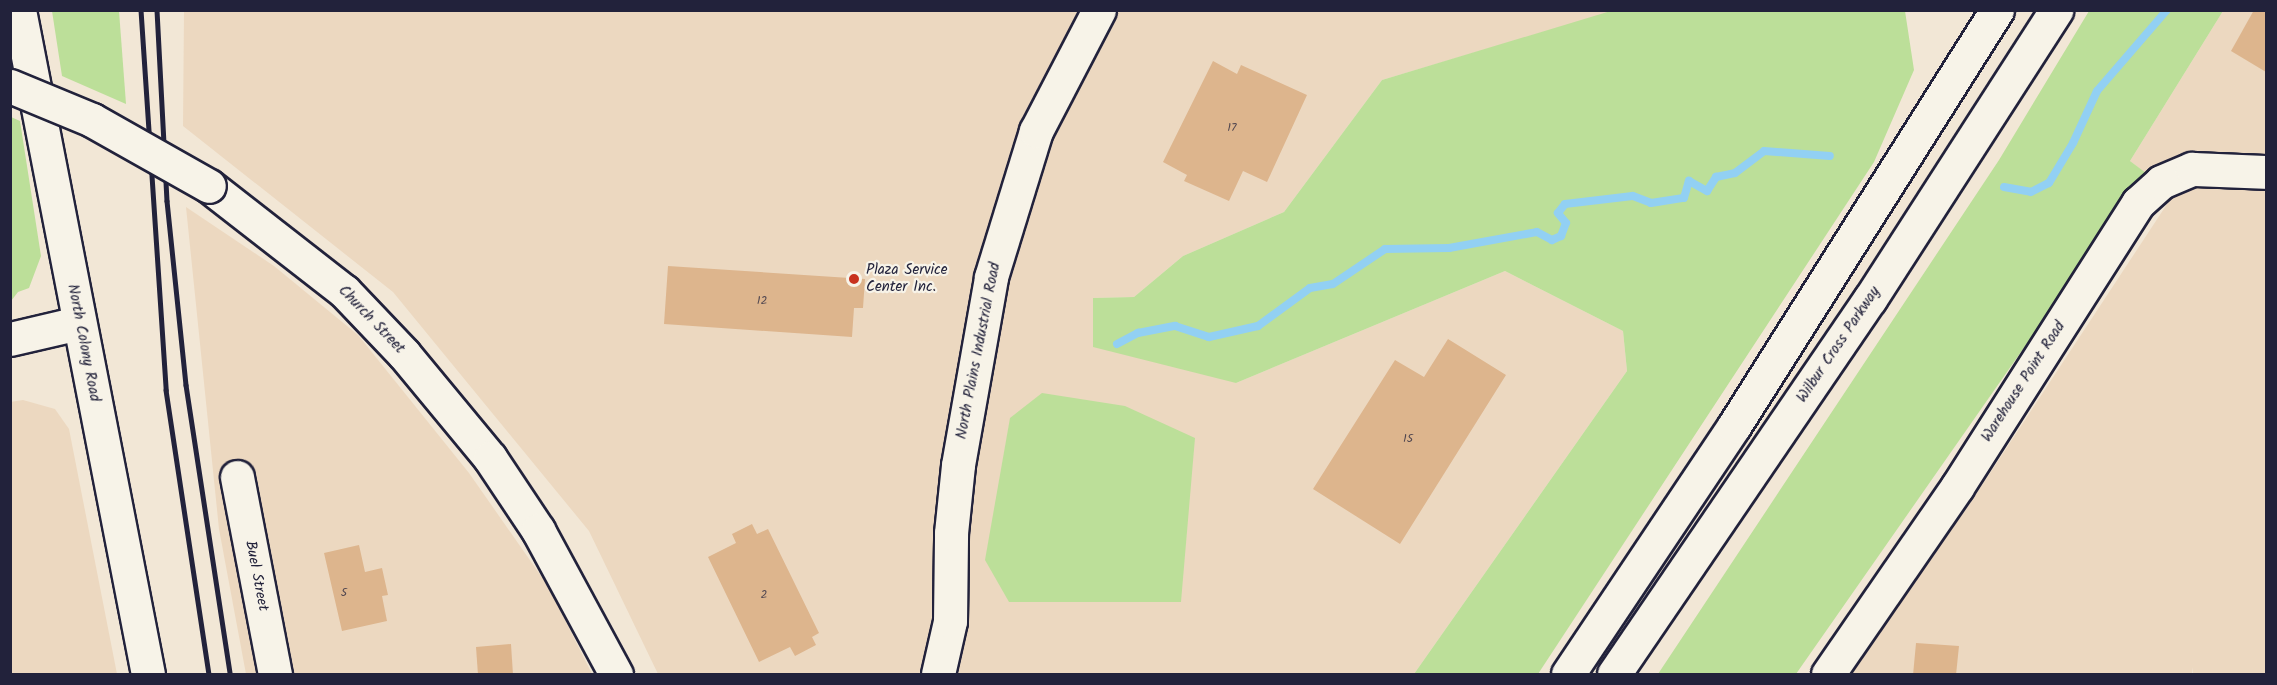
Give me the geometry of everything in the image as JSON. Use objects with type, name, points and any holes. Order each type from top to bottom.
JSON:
[{"type":"main road","name":"North Colony Road","points":[[19,10],[148,675]]},
{"type":"main road","name":"North Plains Industrial Road","points":[[938,675],[950,621],[951,533],[958,465],[991,277],[1036,131],[1099,10]]},
{"type":"main road","points":[[1568,675],[1734,426],[1996,10]]},
{"type":"main road","name":"Wilbur Cross Parkway","points":[[1614,675],[1876,290],[2056,10]]},
{"type":"main road","name":"Church Street","points":[[10,86],[92,120],[209,186],[344,291],[404,354],[490,458],[532,521],[616,675]]},
{"type":"main road","name":"Warehouse Point Road","points":[[1828,675],[1957,487],[2138,202],[2161,182],[2192,169],[2266,172]]},
{"type":"main road","points":[[10,339],[79,323]]},
{"type":"main road","name":"Buel Street","points":[[237,477],[275,675]]},
{"type":"shaded area","points":[[184,11],[1614,11],[1382,80],[1284,212],[1183,256],[1134,297],[1093,298],[1236,383],[1505,271],[1623,331],[1627,371],[1414,674],[658,674],[589,531],[393,292],[183,126]]},
{"type":"shaded area","points":[[2223,11],[2266,11],[2266,674],[2193,674],[2193,667],[2192,674],[1834,674],[1965,511],[2173,195],[2130,161]]},
{"type":"shaded area","points":[[186,207],[274,266],[358,335],[469,473],[548,586],[592,674],[246,674],[219,529]]},
{"type":"shaded area","points":[[23,400],[55,409],[69,429],[117,674],[11,674],[10,402]]},
{"type":"green space","points":[[1614,10],[1905,11],[1914,70],[1874,162],[1538,674],[1414,674],[1627,371],[1623,331],[1505,271],[1236,383],[1093,347],[1093,298],[1134,297],[1183,256],[1284,212],[1382,80]]},
{"type":"green space","points":[[52,11],[119,11],[126,104],[62,76]]},
{"type":"green space","points":[[2089,11],[2223,11],[2130,161],[2146,173],[1796,674],[1658,674],[1999,160]]},
{"type":"green space","points":[[11,117],[20,121],[41,256],[29,288],[18,292],[11,301]]},
{"type":"green space","points":[[1042,393],[1125,406],[1195,438],[1181,602],[1009,602],[985,560],[1010,418]]},
{"type":"building","points":[[2254,10],[2266,10],[2266,72],[2231,51]]},
{"type":"building","points":[[1213,61],[1237,74],[1241,65],[1307,95],[1267,182],[1243,171],[1229,201],[1184,181],[1187,175],[1163,162]]},
{"type":"building","points":[[668,266],[865,279],[863,308],[854,308],[852,337],[664,324]]},
{"type":"building","points":[[1448,339],[1506,375],[1400,544],[1313,489],[1395,360],[1424,377]]},
{"type":"building","points":[[752,524],[757,534],[768,529],[819,633],[812,637],[816,645],[795,656],[790,647],[759,662],[708,557],[736,543],[732,534]]},
{"type":"building","points":[[359,545],[365,572],[382,568],[388,595],[382,596],[387,621],[342,631],[324,553]]},
{"type":"building","points":[[1916,643],[1959,646],[1956,675],[1913,675]]},
{"type":"building","points":[[511,644],[513,675],[478,675],[476,647]]},
{"type":"waterway","points":[[2004,187],[2031,192],[2049,183],[2073,143],[2097,91],[2167,10]]},
{"type":"waterway","points":[[1117,344],[1138,333],[1175,326],[1209,337],[1258,326],[1310,288],[1333,284],[1385,249],[1449,248],[1537,232],[1552,240],[1561,236],[1566,223],[1558,213],[1565,204],[1633,196],[1651,203],[1684,198],[1689,181],[1707,191],[1716,177],[1735,173],[1764,151],[1830,156]]},
{"type":"railway","points":[[141,10],[166,390],[209,674]]},
{"type":"railway","points":[[157,10],[167,201],[186,385],[230,674]]},
{"type":"place","name":"Plaza Service Center Inc.","points":[[854,279]]}]
